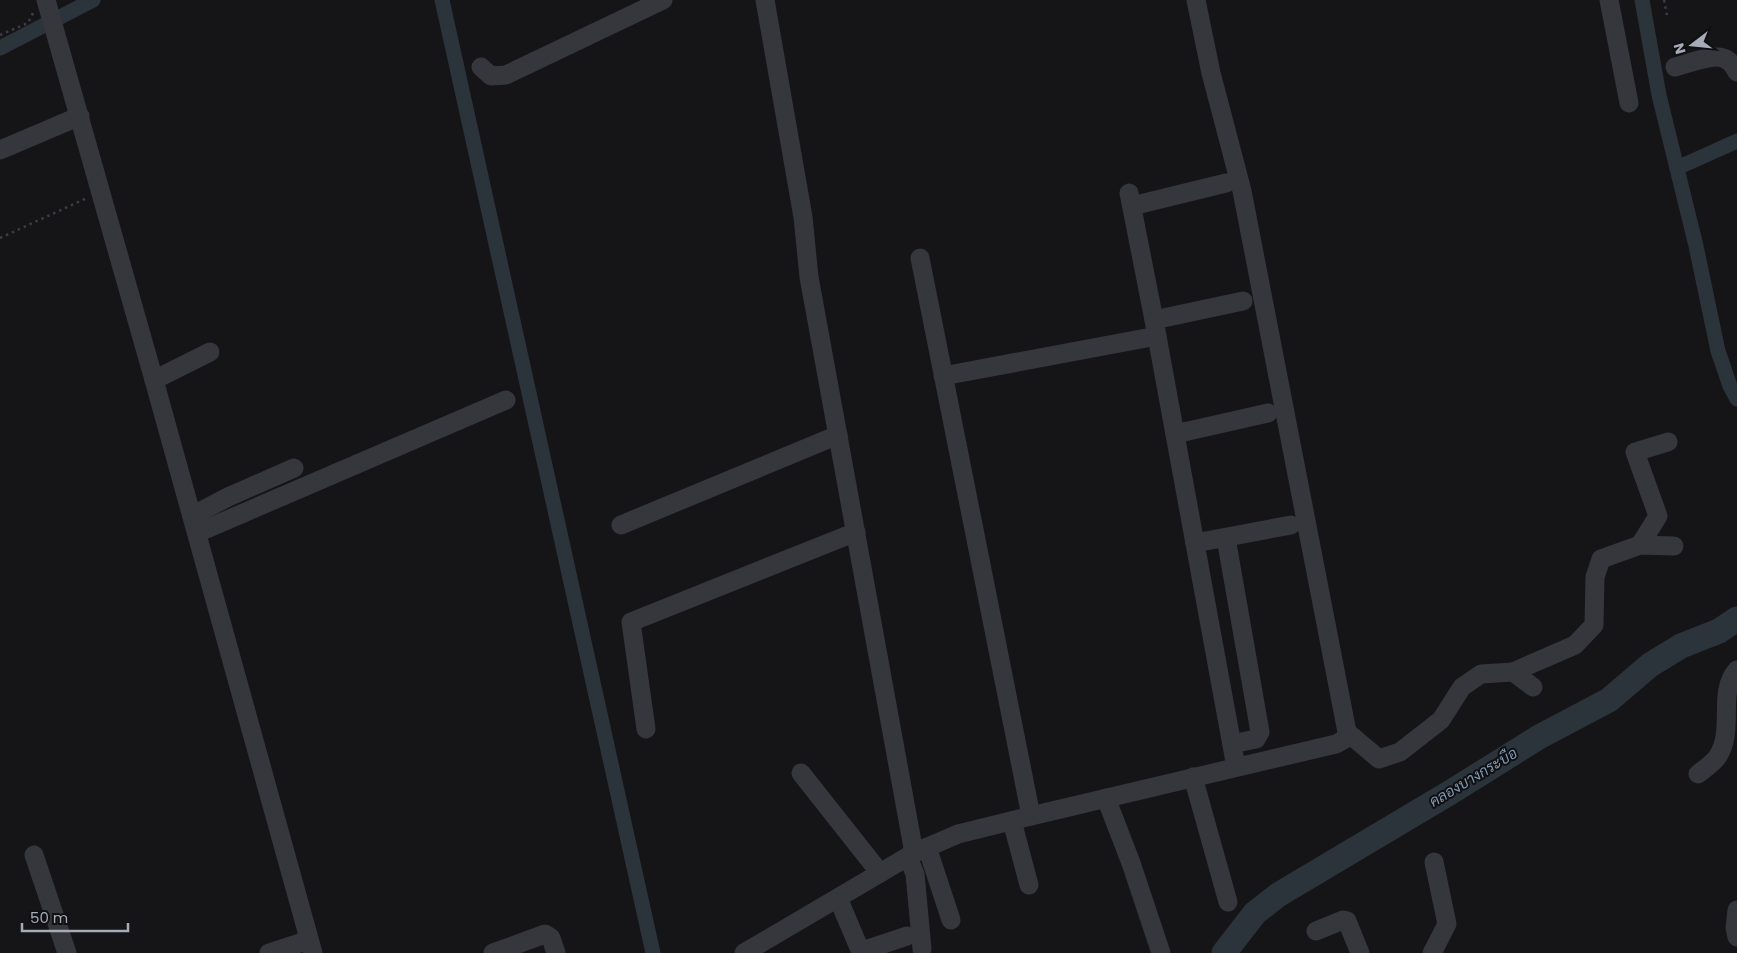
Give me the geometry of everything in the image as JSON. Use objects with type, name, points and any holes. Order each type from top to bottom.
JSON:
[{"type":"street","points":[[481,67],[491,76],[506,75],[663,0]]},
{"type":"street","points":[[765,0],[800,198],[808,271],[916,852],[915,874],[922,949]]},
{"type":"street","points":[[744,953],[916,852],[958,834],[1342,742],[1345,739],[1347,732],[1242,191],[1211,74],[1196,0]]},
{"type":"street","points":[[1609,0],[1629,103]]},
{"type":"street","points":[[40,6],[60,47],[80,116],[311,946],[270,953]]},
{"type":"street","points":[[1675,67],[1716,56],[1725,58],[1733,64],[1737,72]]},
{"type":"street","points":[[0,150],[80,116]]},
{"type":"street","points":[[1226,183],[1130,200],[1156,328],[1236,767]]},
{"type":"street","points":[[920,258],[1031,816]]},
{"type":"street","points":[[943,376],[1156,328],[1244,301]]},
{"type":"street","points":[[154,380],[210,352]]},
{"type":"street","points":[[195,525],[506,400]]},
{"type":"street","points":[[1175,434],[1268,413]]},
{"type":"street","points":[[621,525],[838,435]]},
{"type":"street","points":[[1640,546],[1658,516],[1635,452],[1668,442]]},
{"type":"street","points":[[195,525],[228,497],[294,468]]},
{"type":"street","points":[[1196,543],[1291,525]]},
{"type":"street","points":[[646,729],[631,622],[856,532]]},
{"type":"street","points":[[1226,538],[1260,732],[1256,739],[1232,744]]},
{"type":"street","points":[[1347,732],[1379,759],[1400,752],[1441,720],[1462,687],[1481,674],[1513,672],[1575,645],[1594,625],[1595,577],[1601,559],[1640,546],[1674,546]]},
{"type":"street","points":[[1698,774],[1717,758],[1722,749],[1727,733],[1728,691],[1732,675],[1737,670]]},
{"type":"street","points":[[1513,672],[1533,687]]},
{"type":"street","points":[[801,773],[880,873]]},
{"type":"street","points":[[1193,777],[1228,902]]},
{"type":"street","points":[[1106,798],[1131,863],[1161,953]]},
{"type":"street","points":[[1012,821],[1029,885]]},
{"type":"street","points":[[916,852],[951,920]]},
{"type":"street","points":[[34,856],[66,953]]},
{"type":"street","points":[[1432,953],[1447,924],[1434,862]]},
{"type":"street","points":[[838,898],[860,950],[907,936]]},
{"type":"street","points":[[1737,910],[1735,928],[1737,937]]},
{"type":"street","points":[[1316,931],[1343,920],[1348,922],[1360,953]]},
{"type":"street","points":[[493,953],[545,934],[551,938],[556,953]]},
{"type":"path","points":[[1664,0],[1667,15]]},
{"type":"path","points":[[0,35],[28,23],[40,6]]},
{"type":"path","points":[[0,238],[101,191]]},
{"type":"waterway","points":[[0,48],[93,0]]},
{"type":"waterway","points":[[442,0],[653,953]]},
{"type":"waterway","points":[[1642,0],[1659,95],[1696,246],[1718,351],[1730,386],[1737,399]]},
{"type":"waterway","points":[[1677,168],[1737,141]]},
{"type":"waterway","name":"คลองบางกระบือ","points":[[1224,953],[1255,913],[1278,895],[1539,737],[1609,700],[1650,665],[1681,646],[1719,631],[1737,619]]}]
